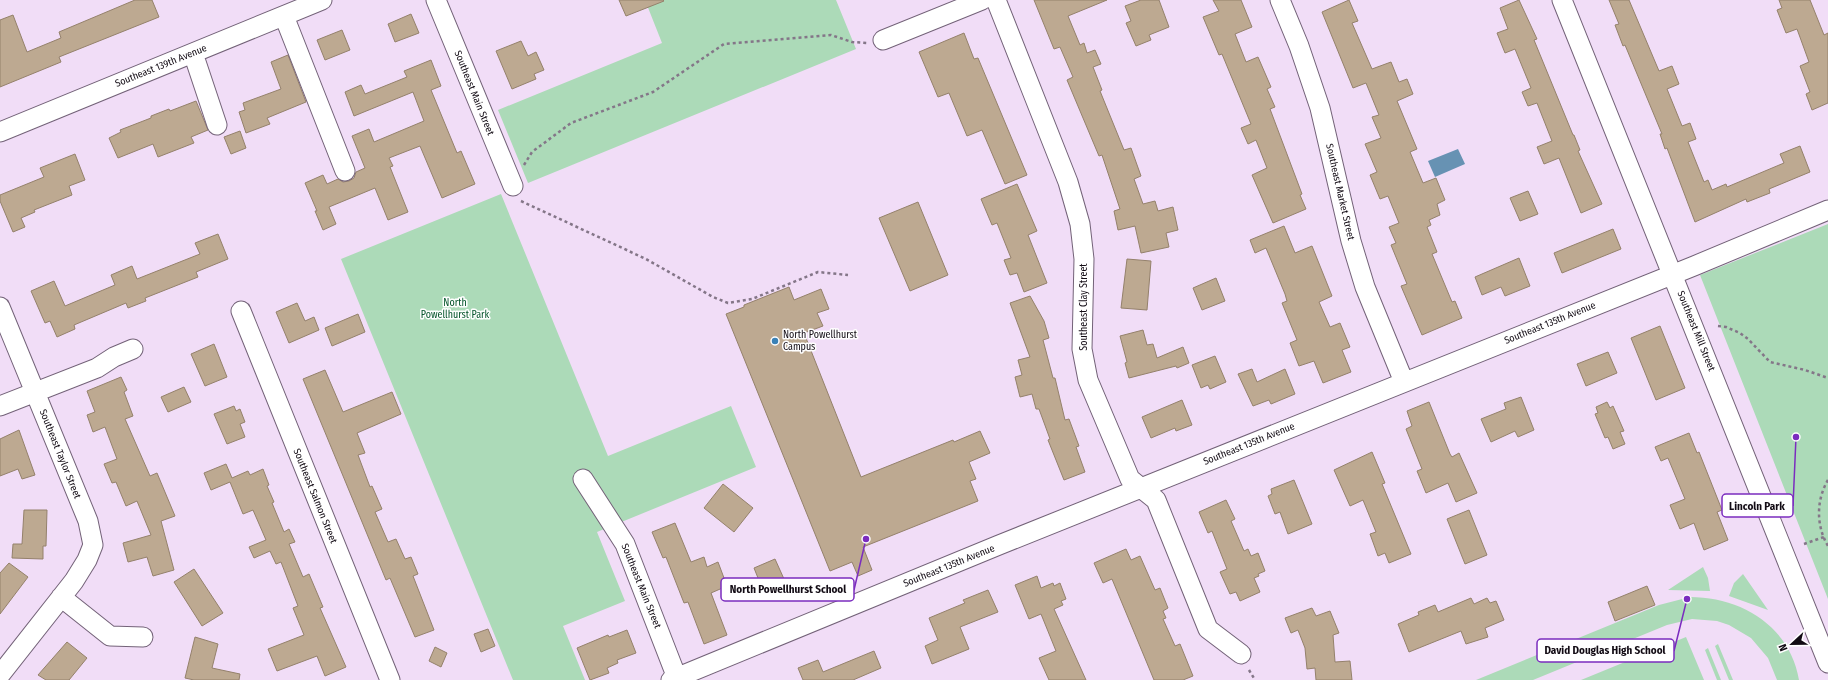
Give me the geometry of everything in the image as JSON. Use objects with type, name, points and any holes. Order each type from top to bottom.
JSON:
[{"type":"street","name":"Southeast 139th Avenue","points":[[0,132],[322,0]]},
{"type":"street","name":"Southeast Main Street","points":[[436,0],[513,186]]},
{"type":"street","points":[[883,40],[982,0]]},
{"type":"street","name":"Southeast Clay Street","points":[[996,0],[1068,182],[1080,224],[1084,259],[1082,349],[1088,380],[1130,479],[1156,500],[1208,629],[1241,654]]},
{"type":"street","name":"Southeast Market Street","points":[[1280,0],[1299,46],[1320,108],[1351,241],[1365,287],[1404,382]]},
{"type":"street","name":"Southeast Mill Street","points":[[1562,0],[1828,663]]},
{"type":"street","points":[[284,16],[345,171]]},
{"type":"street","points":[[193,53],[217,126]]},
{"type":"street","name":"Southeast 135th Avenue","points":[[674,679],[1828,210]]},
{"type":"street","name":"Southeast Taylor Street","points":[[0,307],[92,533],[93,545],[87,560],[61,597],[0,675]]},
{"type":"street","name":"Southeast Salmon Street","points":[[240,311],[390,680]]},
{"type":"street","points":[[0,406],[97,368],[107,360],[133,349]]},
{"type":"street","name":"Southeast Main Street","points":[[584,479],[625,544],[674,679]]},
{"type":"street","points":[[61,597],[110,636],[143,637]]},
{"type":"path","points":[[848,275],[818,272],[752,299],[728,303],[713,297],[646,259],[516,198],[513,195],[513,186],[532,152],[571,123],[653,92],[724,44],[831,36],[863,43],[883,40]]},
{"type":"path","points":[[1718,326],[1726,327],[1740,333],[1748,339],[1770,362],[1805,370],[1828,378]]},
{"type":"path","points":[[1828,480],[1823,490],[1819,517],[1828,546]]},
{"type":"path","points":[[1823,490],[1828,491]]},
{"type":"path","points":[[1804,544],[1824,537]]},
{"type":"green space","points":[[645,0],[836,0],[856,49],[528,183],[498,110],[662,43]]},
{"type":"green space","name":"North Powellhurst Park","points":[[501,194],[608,456],[731,406],[756,467],[597,532],[625,601],[563,626],[585,680],[513,680],[341,259]]},
{"type":"green space","points":[[1828,224],[1828,599],[1700,275]]},
{"type":"green space","points":[[1703,567],[1708,578],[1710,591],[1668,590]]},
{"type":"green space","points":[[1743,574],[1768,610],[1729,596],[1734,583]]},
{"type":"green space","points":[[1690,597],[1709,598],[1727,602],[1745,609],[1760,618],[1774,630],[1785,644],[1794,661],[1799,680],[1777,680],[1768,658],[1751,638],[1729,625],[1717,621],[1692,619],[1667,625],[1533,680],[1476,680],[1659,605]]},
{"type":"green space","points":[[1686,637],[1704,680],[1581,680]]},
{"type":"green space","points":[[1718,644],[1733,680],[1729,680],[1715,646]]},
{"type":"green space","points":[[1708,648],[1721,680],[1717,680],[1705,650]]},
{"type":"water","points":[[1458,149],[1465,164],[1435,177],[1428,161]]},
{"type":"building","points":[[135,0],[152,0],[159,17],[59,57],[61,62],[0,87],[0,20],[13,15],[27,52],[61,38],[59,32]]},
{"type":"building","points":[[619,0],[663,0],[664,1],[626,16]]},
{"type":"building","points":[[1034,0],[1107,0],[1068,16],[1080,45],[1084,43],[1087,53],[1095,50],[1101,64],[1093,67],[1102,90],[1100,91],[1124,150],[1131,148],[1141,176],[1134,179],[1143,204],[1155,201],[1158,211],[1173,207],[1178,230],[1166,233],[1169,247],[1141,253],[1135,226],[1118,230],[1114,211],[1120,209],[1102,155],[1099,156],[1067,80],[1073,77],[1060,47],[1054,49]]},
{"type":"building","points":[[1141,0],[1159,0],[1169,27],[1149,35],[1151,40],[1136,46],[1126,23],[1131,21],[1125,6]]},
{"type":"building","points":[[1213,0],[1241,0],[1252,27],[1235,34],[1246,62],[1258,57],[1271,87],[1267,89],[1275,107],[1270,109],[1302,194],[1300,195],[1306,209],[1273,223],[1252,175],[1267,168],[1256,140],[1248,144],[1241,128],[1251,124],[1222,54],[1219,55],[1203,17],[1219,11]]},
{"type":"building","points":[[1349,0],[1358,21],[1352,23],[1372,69],[1391,62],[1399,82],[1407,79],[1413,94],[1397,101],[1417,149],[1410,152],[1423,183],[1436,178],[1445,200],[1437,204],[1440,215],[1429,220],[1431,225],[1427,227],[1437,252],[1432,254],[1452,302],[1455,301],[1462,318],[1422,335],[1401,286],[1407,284],[1391,245],[1396,243],[1389,227],[1399,223],[1388,196],[1380,199],[1370,175],[1377,172],[1365,144],[1381,138],[1372,117],[1379,115],[1366,83],[1353,88],[1322,12]]},
{"type":"building","points":[[1519,0],[1537,39],[1534,40],[1580,150],[1578,151],[1602,204],[1581,213],[1559,158],[1544,164],[1537,147],[1552,141],[1537,103],[1528,106],[1522,92],[1531,88],[1515,49],[1505,53],[1497,33],[1508,29],[1500,8]]},
{"type":"building","points":[[1609,0],[1629,0],[1659,71],[1672,66],[1679,84],[1667,89],[1682,126],[1690,123],[1696,139],[1688,142],[1704,182],[1708,180],[1712,190],[1726,184],[1727,187],[1784,163],[1780,154],[1800,146],[1810,172],[1769,189],[1770,193],[1747,202],[1746,199],[1695,222],[1667,148],[1665,149],[1660,134],[1662,134],[1625,45],[1623,46],[1615,25],[1619,24]]},
{"type":"building","points":[[1779,0],[1810,0],[1824,35],[1828,33],[1828,103],[1812,110],[1806,94],[1810,92],[1800,66],[1809,62],[1797,29],[1786,33],[1777,10],[1782,8]]},
{"type":"building","points":[[411,14],[419,33],[395,42],[388,24]]},
{"type":"building","points":[[342,30],[350,50],[325,60],[317,40]]},
{"type":"building","points":[[964,33],[974,59],[978,58],[1027,175],[1005,184],[982,130],[967,136],[949,93],[938,97],[919,52]]},
{"type":"building","points":[[521,41],[528,56],[536,52],[544,70],[534,74],[536,79],[512,89],[496,51]]},
{"type":"building","points":[[288,55],[306,102],[267,118],[270,124],[246,133],[239,112],[245,110],[243,103],[281,89],[271,62]]},
{"type":"building","points":[[431,60],[441,86],[431,90],[457,153],[461,151],[475,184],[442,198],[420,146],[389,158],[393,166],[390,167],[408,212],[388,220],[375,188],[329,207],[336,224],[323,230],[305,183],[323,175],[327,184],[338,179],[343,182],[349,181],[354,178],[356,172],[365,168],[352,136],[369,129],[374,142],[424,121],[413,92],[354,116],[345,92],[361,85],[365,94],[407,77],[404,71]]},
{"type":"building","points":[[196,101],[208,130],[191,137],[194,143],[158,157],[153,144],[118,158],[109,138],[121,132],[120,130],[151,118],[151,116],[169,109],[170,111]]},
{"type":"building","points":[[240,131],[246,148],[231,154],[224,137]]},
{"type":"building","points":[[75,154],[85,180],[69,186],[72,195],[34,210],[35,212],[21,218],[25,227],[13,232],[0,201],[0,195],[44,177],[40,168]]},
{"type":"building","points":[[1017,184],[1037,231],[1028,235],[1047,283],[1024,292],[1017,273],[1010,275],[1004,260],[1011,258],[997,223],[992,225],[981,199]]},
{"type":"building","points":[[1528,191],[1538,214],[1520,221],[1510,198]]},
{"type":"building","points":[[918,202],[948,275],[910,291],[879,218]]},
{"type":"building","points":[[1284,226],[1295,253],[1312,246],[1332,296],[1319,302],[1330,327],[1340,323],[1350,347],[1342,350],[1351,372],[1323,383],[1314,361],[1299,366],[1290,343],[1297,340],[1282,303],[1287,301],[1285,294],[1266,248],[1255,253],[1250,240]]},
{"type":"building","points":[[1613,229],[1621,249],[1562,273],[1554,253]]},
{"type":"building","points":[[218,234],[228,259],[196,272],[198,277],[145,298],[146,301],[128,308],[126,303],[74,325],[75,329],[57,337],[50,321],[45,323],[31,291],[54,281],[65,306],[115,285],[111,275],[132,266],[137,279],[200,254],[195,243]]},
{"type":"building","points":[[1519,258],[1530,286],[1505,296],[1501,287],[1482,295],[1475,277]]},
{"type":"building","points":[[1127,259],[1151,261],[1147,310],[1121,308]]},
{"type":"building","points":[[1216,278],[1225,301],[1202,310],[1193,288]]},
{"type":"building","points":[[789,287],[794,300],[821,289],[829,309],[817,313],[823,326],[804,333],[861,477],[953,440],[954,442],[980,431],[990,453],[969,462],[976,479],[970,481],[978,501],[863,547],[872,570],[858,576],[852,562],[830,571],[726,314]]},
{"type":"building","points":[[1030,296],[1044,321],[1049,338],[1043,340],[1053,378],[1055,378],[1065,420],[1069,419],[1079,446],[1076,447],[1085,472],[1064,480],[1048,440],[1050,439],[1039,409],[1036,409],[1032,394],[1020,397],[1015,377],[1022,375],[1018,360],[1030,357],[1010,303]]},
{"type":"building","points":[[297,303],[305,321],[314,317],[319,330],[289,343],[276,312]]},
{"type":"building","points":[[358,314],[365,332],[332,346],[325,328]]},
{"type":"building","points":[[1660,326],[1685,388],[1656,400],[1631,338]]},
{"type":"building","points":[[1143,330],[1147,345],[1153,344],[1157,358],[1183,347],[1189,363],[1177,368],[1176,366],[1129,378],[1125,363],[1127,362],[1120,336]]},
{"type":"building","points":[[214,344],[227,377],[205,386],[191,354]]},
{"type":"building","points":[[1608,352],[1617,373],[1586,386],[1577,364]]},
{"type":"building","points":[[1215,356],[1226,382],[1210,389],[1208,385],[1201,388],[1192,365]]},
{"type":"building","points":[[1252,369],[1257,382],[1285,369],[1295,394],[1271,404],[1269,400],[1253,406],[1238,374]]},
{"type":"building","points":[[325,370],[343,412],[392,392],[401,414],[357,433],[365,453],[358,455],[370,487],[372,486],[382,509],[375,512],[388,542],[396,539],[405,559],[411,557],[418,574],[413,576],[434,630],[415,637],[390,578],[386,580],[303,379]]},
{"type":"building","points":[[121,377],[127,390],[124,392],[133,416],[125,419],[150,476],[157,473],[175,516],[161,521],[174,570],[153,576],[147,557],[128,562],[123,543],[151,535],[137,501],[126,506],[116,482],[112,483],[104,464],[117,459],[105,427],[93,432],[87,415],[95,412],[87,391]]},
{"type":"building","points":[[184,387],[191,402],[168,412],[161,397]]},
{"type":"building","points":[[1521,397],[1534,430],[1518,437],[1515,431],[1491,442],[1481,419],[1506,409],[1504,403]]},
{"type":"building","points":[[1182,400],[1192,425],[1176,431],[1175,428],[1151,438],[1142,417]]},
{"type":"building","points":[[1429,402],[1450,454],[1452,457],[1459,453],[1477,493],[1456,502],[1448,483],[1426,493],[1417,471],[1422,469],[1406,429],[1412,426],[1407,411]]},
{"type":"building","points":[[1607,402],[1610,408],[1613,406],[1624,431],[1620,432],[1625,444],[1613,449],[1608,437],[1605,438],[1595,414],[1598,413],[1596,407]]},
{"type":"building","points":[[234,406],[236,411],[240,409],[245,422],[240,424],[245,437],[227,444],[214,414]]},
{"type":"building","points":[[19,430],[35,475],[22,479],[18,469],[0,476],[0,439]]},
{"type":"building","points":[[1689,433],[1697,453],[1699,452],[1722,510],[1717,512],[1728,540],[1704,550],[1694,523],[1680,529],[1670,505],[1685,499],[1668,458],[1661,461],[1655,447]]},
{"type":"building","points":[[1372,452],[1385,483],[1382,484],[1411,554],[1389,563],[1385,553],[1378,556],[1370,534],[1376,532],[1363,500],[1350,506],[1334,470]]},
{"type":"building","points":[[226,464],[232,478],[248,471],[250,475],[263,469],[269,485],[267,486],[274,502],[272,503],[284,532],[289,529],[295,542],[289,544],[303,577],[309,574],[323,607],[320,608],[346,667],[325,676],[317,656],[277,671],[268,649],[304,635],[293,608],[298,606],[281,562],[276,564],[270,551],[254,558],[249,547],[266,540],[253,510],[243,514],[230,482],[211,490],[204,473]]},
{"type":"building","points":[[1294,480],[1312,524],[1288,534],[1280,512],[1275,514],[1268,496],[1272,494],[1271,489]]},
{"type":"building","points":[[723,484],[753,508],[734,532],[704,508]]},
{"type":"building","points":[[1226,500],[1235,519],[1231,521],[1244,551],[1248,549],[1251,556],[1258,553],[1265,571],[1258,574],[1259,576],[1254,578],[1260,592],[1240,601],[1236,592],[1230,594],[1220,572],[1227,569],[1212,531],[1208,533],[1199,512]]},
{"type":"building","points":[[24,510],[47,510],[46,546],[43,546],[43,559],[12,558],[13,544],[22,544]]},
{"type":"building","points":[[1469,510],[1487,555],[1465,564],[1447,519]]},
{"type":"building","points":[[675,523],[691,562],[704,557],[707,567],[718,562],[727,586],[711,593],[727,635],[704,644],[688,602],[684,603],[666,557],[663,558],[652,532]]},
{"type":"building","points":[[1126,549],[1131,560],[1140,556],[1155,590],[1160,588],[1168,608],[1163,611],[1166,618],[1163,619],[1175,646],[1180,644],[1193,676],[1183,680],[1154,680],[1112,579],[1103,583],[1094,563]]},
{"type":"building","points":[[775,559],[784,579],[762,588],[754,568]]},
{"type":"building","points":[[9,563],[28,577],[0,614],[0,573]]},
{"type":"building","points":[[194,569],[223,613],[202,626],[174,582]]},
{"type":"building","points":[[1037,576],[1041,588],[1053,583],[1054,586],[1060,583],[1066,599],[1061,601],[1063,605],[1054,609],[1086,680],[1049,680],[1039,658],[1056,651],[1041,614],[1029,619],[1015,585]]},
{"type":"building","points":[[1647,586],[1655,605],[1615,621],[1608,602]]},
{"type":"building","points":[[988,590],[998,612],[960,627],[969,649],[932,664],[925,646],[938,640],[929,618],[965,603],[963,600]]},
{"type":"building","points":[[1471,598],[1474,604],[1487,598],[1490,603],[1496,601],[1504,620],[1485,628],[1488,637],[1466,644],[1461,631],[1409,652],[1398,624],[1419,615],[1418,612],[1435,605],[1438,612]]},
{"type":"building","points":[[1312,608],[1316,616],[1330,611],[1339,633],[1333,635],[1335,662],[1350,661],[1352,680],[1316,680],[1315,668],[1307,669],[1305,648],[1298,630],[1291,633],[1285,618]]},
{"type":"building","points":[[488,629],[495,646],[481,652],[474,634]]},
{"type":"building","points":[[627,630],[636,653],[617,660],[618,663],[607,668],[609,673],[590,680],[577,648],[608,635],[609,637]]},
{"type":"building","points":[[195,637],[218,644],[212,668],[240,674],[239,680],[194,680],[185,678]]},
{"type":"building","points":[[67,642],[87,658],[69,680],[46,680],[38,675]]},
{"type":"building","points":[[435,647],[447,653],[441,667],[429,661]]},
{"type":"building","points":[[874,651],[881,668],[853,680],[803,680],[798,668],[818,660],[823,672]]},
{"type":"place","name":"North Powellhurst Campus","points":[[775,341]]},
{"type":"place","name":"Lincoln Park","points":[[1796,437]]},
{"type":"place","name":"North Powellhurst School","points":[[866,539]]},
{"type":"place","name":"David Douglas High School","points":[[1687,599]]}]
